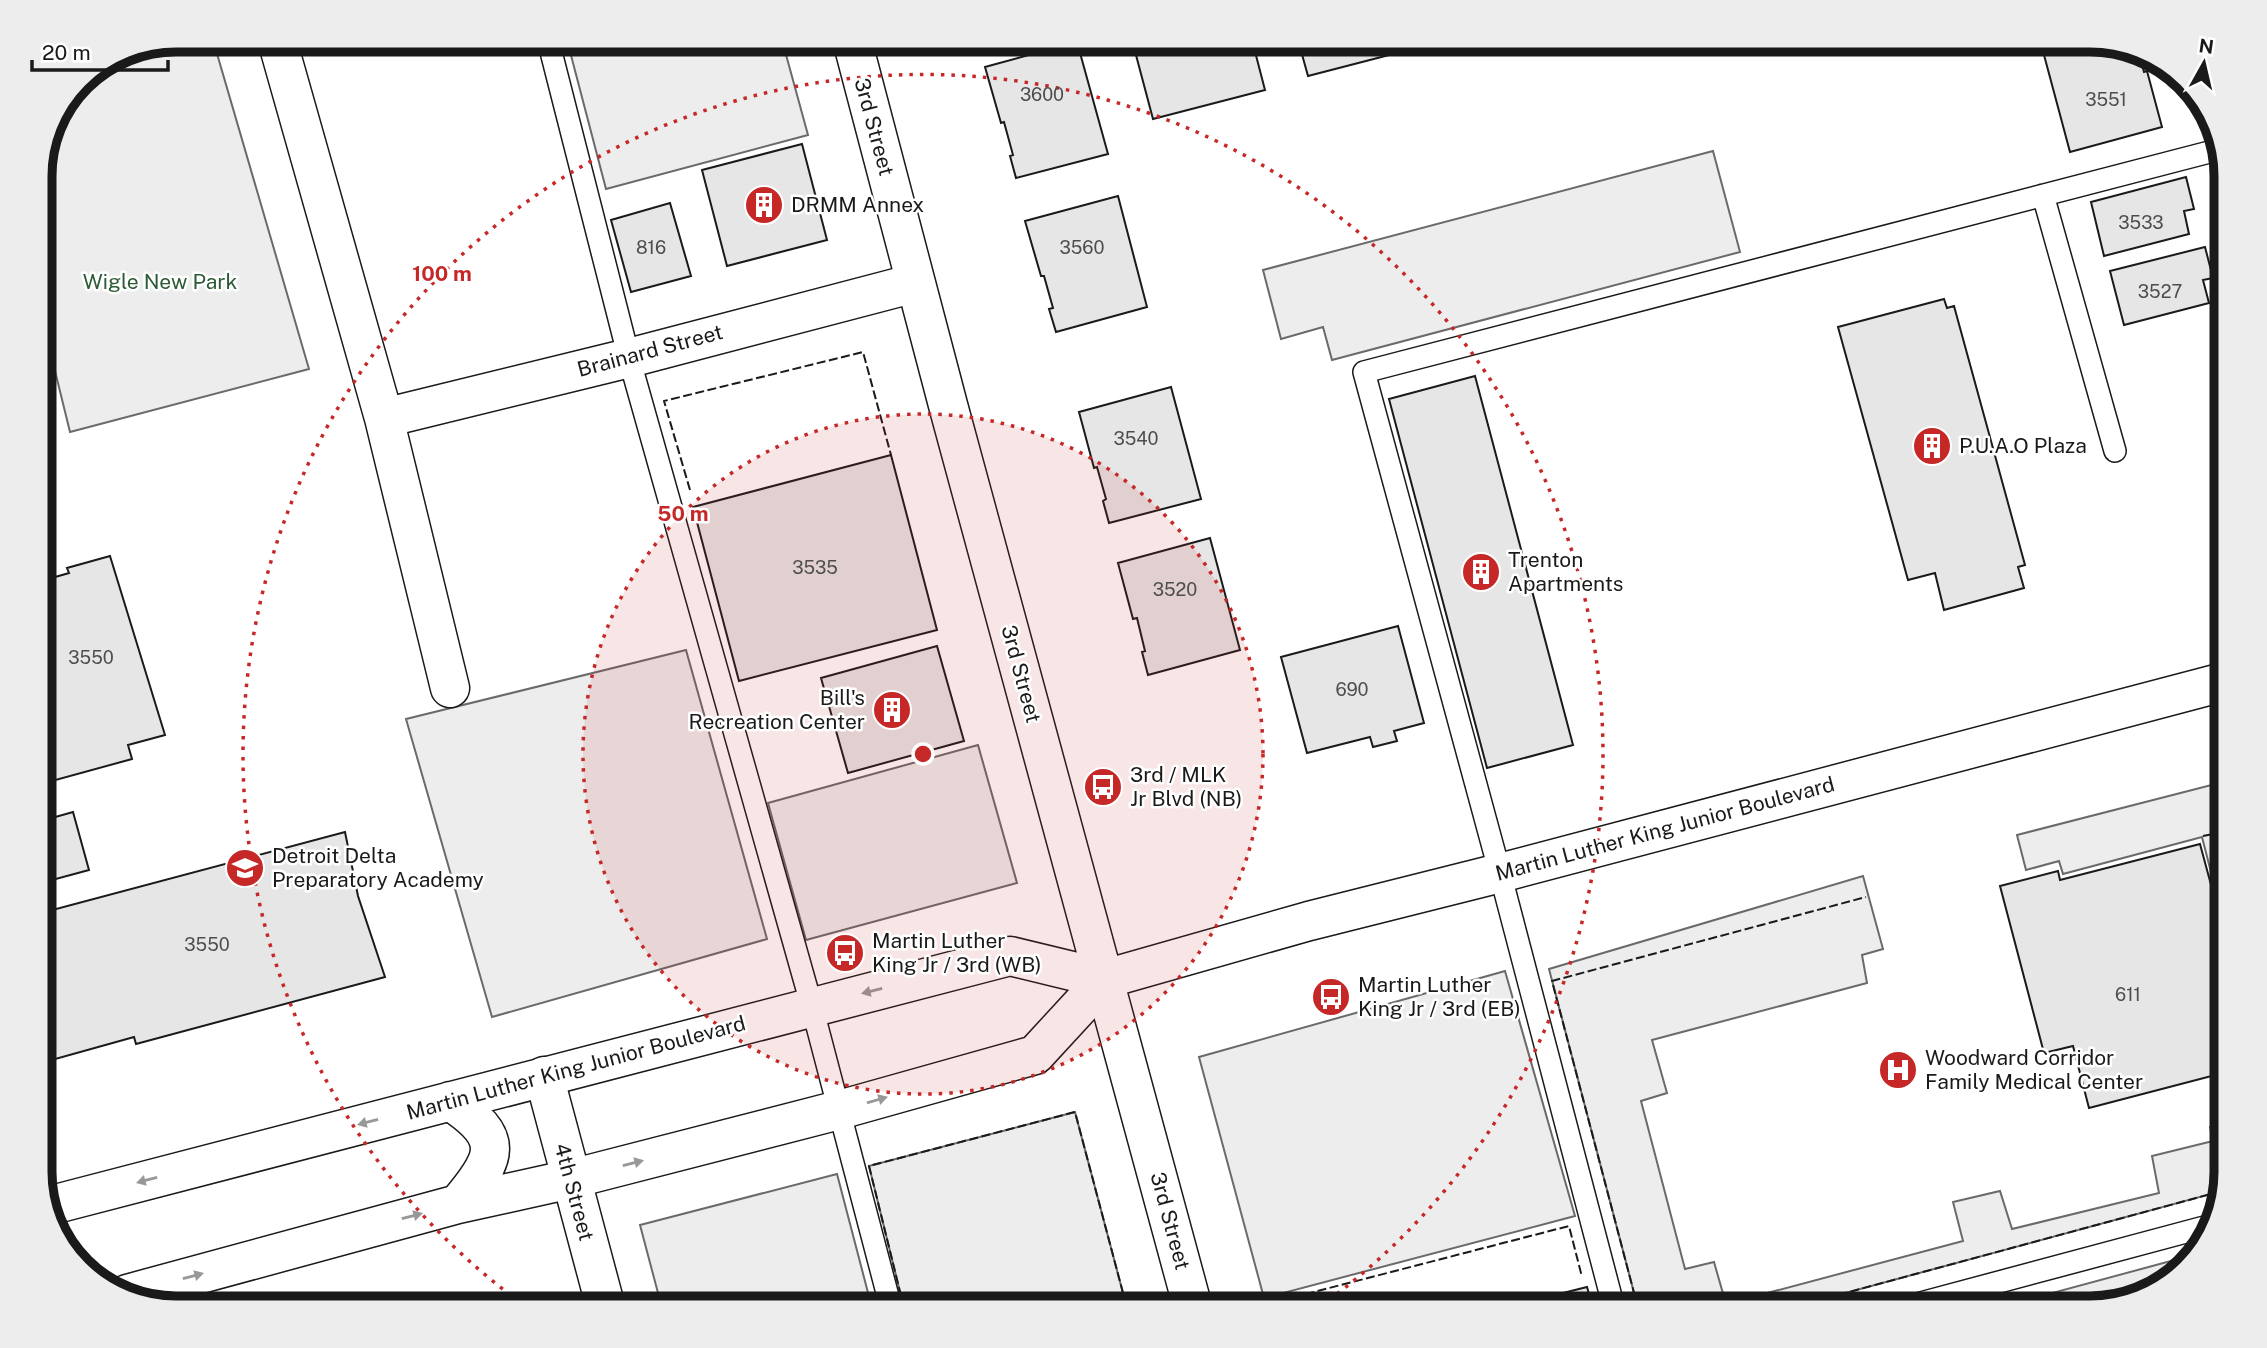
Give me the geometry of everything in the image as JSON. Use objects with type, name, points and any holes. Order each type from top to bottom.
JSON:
[{"type":"main road","points":[[280,52],[384,418],[450,688]]},
{"type":"main road","name":"3rd Street","points":[[855,52],[915,283],[1190,1296]]},
{"type":"main road","name":"Brainard Street","points":[[384,418],[629,358],[915,283]]},
{"type":"main road","name":"Martin Luther King Junior Boulevard","points":[[57,1204],[1010,956],[1105,979],[1309,921],[2214,684]]},
{"type":"main road","points":[[146,1291],[458,1204],[571,1179],[839,1111],[1035,1055],[1105,979]]},
{"type":"main road","name":"4th Street","points":[[544,1076],[603,1296]]},
{"type":"main road","points":[[450,1101],[475,1117],[490,1140],[490,1156],[477,1182],[458,1204]]},
{"type":"lane","points":[[551,52],[629,358],[812,1007],[888,1296]]},
{"type":"lane","points":[[1611,1296],[1364,372],[2212,151]]},
{"type":"lane","points":[[2043,195],[2115,451]]},
{"type":"lane","points":[[1947,1296],[2200,1228]]},
{"type":"green space","name":"Wigle New Park","points":[[217,52],[309,369],[70,432],[53,363],[53,169],[62,129],[83,95],[108,73],[122,65],[153,55]]},
{"type":"green space","points":[[570,52],[785,52],[808,135],[606,189]]},
{"type":"green space","points":[[1713,151],[1740,252],[1332,360],[1323,327],[1281,339],[1263,270]]},
{"type":"green space","points":[[686,650],[767,939],[492,1017],[406,719]]},
{"type":"green space","points":[[978,745],[1017,883],[806,940],[768,803]]},
{"type":"green space","points":[[2214,784],[2214,884],[2202,837],[2063,874],[2059,861],[2026,870],[2017,835]]},
{"type":"green space","points":[[1863,876],[1883,949],[1862,955],[1867,983],[1652,1040],[1667,1093],[1641,1101],[1685,1269],[1714,1262],[1724,1296],[1635,1296],[1549,969]]},
{"type":"green space","points":[[1505,971],[1575,1216],[1263,1296],[1199,1057]]},
{"type":"green space","points":[[1075,1112],[1124,1296],[901,1296],[869,1166]]},
{"type":"green space","points":[[2214,1126],[2212,1194],[1834,1296],[1756,1296],[1963,1241],[1953,1202],[2000,1191],[2012,1229],[2159,1193],[2152,1156],[2213,1141],[2210,1127]]},
{"type":"green space","points":[[837,1174],[869,1296],[659,1296],[640,1225]]},
{"type":"green space","points":[[2178,1259],[2152,1279],[2122,1291],[2090,1296],[2041,1296]]},
{"type":"building","points":[[1040,52],[1080,52],[1108,154],[1016,178],[1004,122],[1001,123],[985,67]]},
{"type":"building","points":[[1135,52],[1255,52],[1265,90],[1153,119]]},
{"type":"building","points":[[1301,52],[1401,52],[1308,76]]},
{"type":"building","points":[[2043,52],[2090,52],[2122,57],[2142,64],[2144,72],[2147,71],[2162,127],[2070,152]]},
{"type":"building","name":"DRMM Annex","points":[[802,144],[827,240],[727,266],[702,170]]},
{"type":"building","points":[[2186,177],[2194,209],[2184,211],[2189,234],[2104,256],[2091,202]]},
{"type":"building","points":[[1118,196],[1147,307],[1056,332],[1049,309],[1053,308],[1025,221]]},
{"type":"building","points":[[670,203],[691,276],[631,292],[611,220]]},
{"type":"building","points":[[2205,247],[2213,278],[2203,280],[2209,303],[2124,325],[2110,271]]},
{"type":"building","name":"P.U.A.O Plaza","points":[[1944,299],[1947,308],[1954,306],[2025,565],[2018,567],[2024,588],[1944,610],[1935,573],[1908,580],[1838,327]]},
{"type":"building","name":"Trenton Apartments","points":[[1475,376],[1573,745],[1487,768],[1389,399]]},
{"type":"building","points":[[1171,387],[1201,499],[1109,523],[1103,501],[1106,499],[1097,467],[1094,468],[1079,412]]},
{"type":"building","points":[[891,455],[937,630],[739,681],[693,507]]},
{"type":"building","points":[[1210,538],[1240,650],[1148,675],[1137,618],[1133,619],[1118,563]]},
{"type":"building","points":[[110,556],[165,735],[128,745],[132,759],[53,781],[53,578],[69,573],[67,568]]},
{"type":"building","points":[[1398,626],[1424,723],[1394,731],[1397,741],[1373,747],[1370,737],[1307,753],[1281,657]]},
{"type":"building","name":"Bill's Recreation Center","points":[[937,646],[964,741],[848,773],[821,678]]},
{"type":"building","points":[[73,812],[89,870],[53,880],[53,818]]},
{"type":"building","points":[[345,832],[358,896],[385,977],[136,1044],[134,1037],[53,1060],[53,910]]},
{"type":"building","points":[[2200,844],[2214,896],[2214,1075],[2089,1108],[2073,1046],[2044,1053],[2000,886],[2058,871],[2060,880]]},
{"type":"building","points":[[1587,1287],[1590,1296],[1551,1296]]},
{"type":"fence","points":[[690,490],[664,401],[863,352],[891,455]]},
{"type":"fence","points":[[2203,836],[2214,834]]},
{"type":"fence","points":[[1635,1296],[1552,981],[1866,897]]},
{"type":"fence","points":[[901,1296],[869,1166],[1075,1112],[1124,1296]]},
{"type":"fence","points":[[1834,1296],[2212,1194]]},
{"type":"fence","points":[[1298,1296],[1569,1226],[1582,1277]]},
{"type":"place","name":"DRMM Annex","points":[[764,205]]},
{"type":"place","name":"P.U.A.O Plaza","points":[[1932,446]]},
{"type":"place","name":"Trenton Apartments","points":[[1481,572]]},
{"type":"place","name":"Bill's Recreation Center","points":[[892,710]]},
{"type":"place","name":"3rd / MLK Jr Blvd (NB)","points":[[1103,787]]},
{"type":"place","name":"Detroit Delta Preparatory Academy","points":[[245,868]]},
{"type":"place","name":"Martin Luther King Jr / 3rd (WB)","points":[[845,953]]},
{"type":"place","name":"Martin Luther King Jr / 3rd (EB)","points":[[1331,997]]},
{"type":"place","name":"Woodward Corridor Family Medical Center","points":[[1898,1070]]}]
